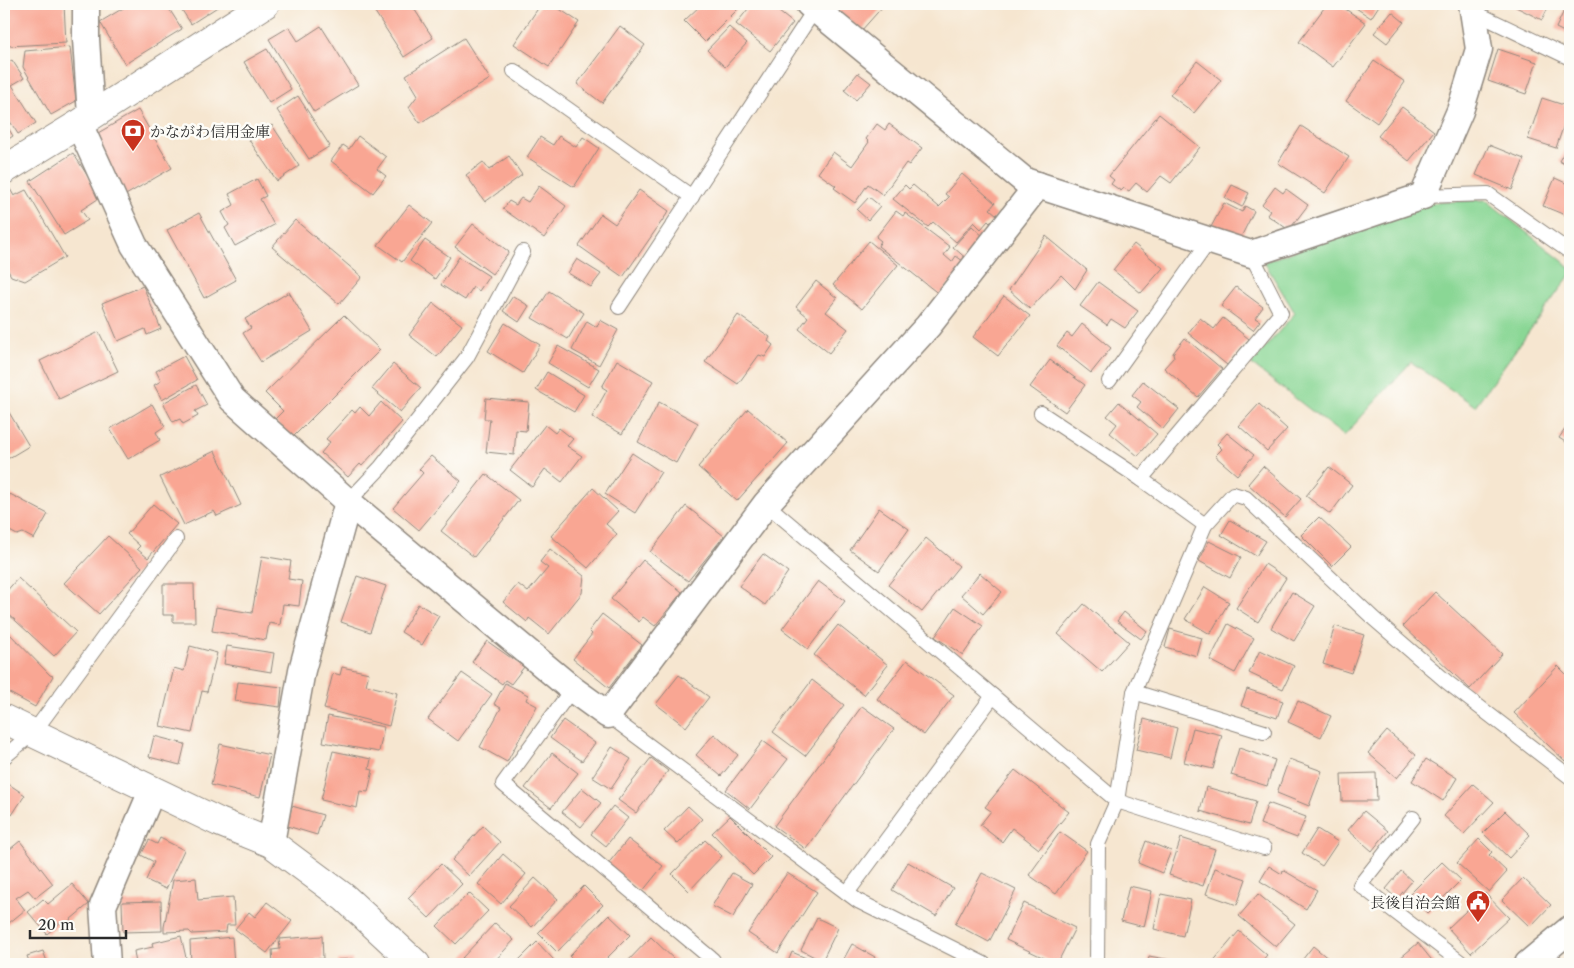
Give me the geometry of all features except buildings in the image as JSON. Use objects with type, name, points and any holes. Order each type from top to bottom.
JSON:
[{"type":"street","points":[[86,4],[85,120],[134,245],[232,399],[348,502],[572,689],[608,715],[766,504],[928,326],[1038,185]]},
{"type":"street","points":[[4,170],[265,4]]},
{"type":"street","points":[[812,6],[1025,181],[1250,254],[1422,196],[1460,111],[1479,49],[1473,8]]},
{"type":"street","points":[[271,842],[302,670],[348,502]]},
{"type":"street","points":[[4,720],[219,822],[271,842],[345,898],[416,964]]},
{"type":"street","points":[[107,964],[103,906],[152,791]]},
{"type":"street","points":[[1528,964],[1570,929]]},
{"type":"lane","points":[[619,307],[692,197],[812,6]]},
{"type":"lane","points":[[1473,8],[1570,58]]},
{"type":"lane","points":[[514,71],[692,197]]},
{"type":"lane","points":[[1422,196],[1488,194],[1570,252]]},
{"type":"lane","points":[[1109,381],[1210,240]]},
{"type":"lane","points":[[348,502],[382,467],[468,357],[523,252]]},
{"type":"lane","points":[[1141,479],[1281,313],[1250,254]]},
{"type":"lane","points":[[1041,413],[1141,479],[1205,525]]},
{"type":"lane","points":[[1096,964],[1098,844],[1117,801],[1134,692],[1205,525],[1233,494],[1246,498],[1374,619],[1432,670],[1570,776]]},
{"type":"lane","points":[[766,504],[1117,801],[1264,848]]},
{"type":"lane","points":[[4,757],[10,754],[33,733],[176,539]]},
{"type":"lane","points":[[572,689],[503,784],[713,960]]},
{"type":"lane","points":[[1134,692],[1264,732]]},
{"type":"lane","points":[[847,892],[993,696]]},
{"type":"lane","points":[[608,715],[858,901],[984,964]]},
{"type":"lane","points":[[1413,818],[1360,885],[1463,964]]},
{"type":"green space","points":[[1486,200],[1570,267],[1570,275],[1475,406],[1411,362],[1344,436],[1251,364],[1295,313],[1264,262],[1427,203]]},
{"type":"place","name":"かながわ信用金庫","points":[[133,152]]},
{"type":"place","name":"長後自治会館","points":[[1478,923]]}]
